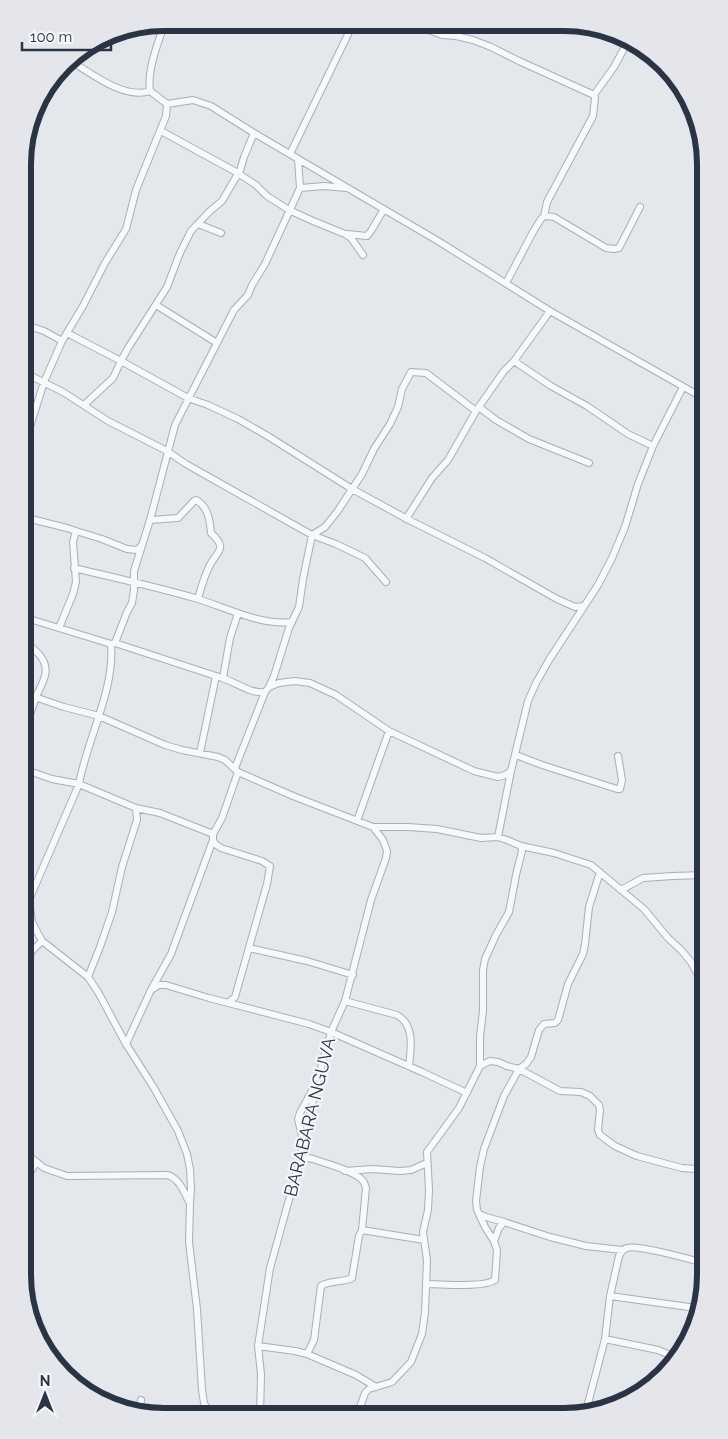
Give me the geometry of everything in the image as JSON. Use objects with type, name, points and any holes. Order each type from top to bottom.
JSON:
[{"type":"street","points":[[432,31],[442,35],[473,40],[594,94]]},
{"type":"street","points":[[162,32],[149,83],[150,91],[167,104],[193,100],[211,106],[350,188],[550,311],[697,394]]},
{"type":"street","points":[[290,154],[349,32]]},
{"type":"street","points":[[506,283],[533,232],[544,216],[547,202],[593,116],[594,94],[614,67],[625,46]]},
{"type":"street","points":[[77,64],[115,87],[142,94],[150,91]]},
{"type":"street","points":[[32,421],[44,382],[62,341],[126,229],[136,190],[166,116],[167,104]]},
{"type":"street","points":[[161,131],[238,172],[267,196],[289,210],[345,234],[351,238],[363,255]]},
{"type":"street","points":[[84,405],[114,378],[121,360],[167,287],[191,232],[222,201],[238,172],[254,133]]},
{"type":"street","points":[[31,895],[79,784],[82,765],[99,716],[110,672],[113,643],[132,603],[134,571],[150,520],[174,425],[234,310],[248,295],[265,264],[300,188],[298,159]]},
{"type":"street","points":[[300,188],[324,186],[350,188]]},
{"type":"street","points":[[544,216],[554,217],[595,242],[614,250],[619,248],[640,207]]},
{"type":"street","points":[[345,234],[367,236],[384,209]]},
{"type":"street","points":[[198,224],[221,233]]},
{"type":"street","points":[[156,305],[217,343]]},
{"type":"street","points":[[406,519],[432,478],[448,460],[477,409],[550,311]]},
{"type":"street","points":[[32,327],[62,341]]},
{"type":"street","points":[[67,334],[121,360],[188,398],[238,418],[352,489],[406,519],[485,558],[575,608],[580,613]]},
{"type":"street","points":[[514,361],[628,434],[653,446]]},
{"type":"street","points":[[126,1044],[151,990],[171,954],[213,837],[222,818],[237,770],[267,689],[274,676],[299,607],[312,535],[324,527],[337,512],[362,474],[374,449],[390,424],[411,372],[426,373],[477,409],[529,439],[589,463]]},
{"type":"street","points":[[32,376],[84,405],[108,421],[167,452],[312,535],[365,558],[386,582]]},
{"type":"street","points":[[498,838],[511,771],[528,701],[549,660],[598,585],[622,534],[638,484],[653,446],[684,387]]},
{"type":"street","points":[[150,520],[178,518],[194,501],[196,500],[202,504],[210,523],[211,533],[218,540],[220,552],[210,565],[198,599]]},
{"type":"street","points":[[32,519],[67,528],[127,549],[137,550],[143,544]]},
{"type":"street","points":[[59,628],[76,582],[73,542],[76,531]]},
{"type":"street","points":[[74,568],[198,599],[264,620],[292,622]]},
{"type":"street","points":[[575,608],[584,606]]},
{"type":"street","points":[[200,753],[219,677],[238,613]]},
{"type":"street","points":[[32,620],[219,677],[254,691],[295,680],[310,683],[336,695],[389,730],[474,771],[498,777],[511,771]]},
{"type":"street","points":[[32,649],[42,659],[45,667],[45,676],[32,711]]},
{"type":"street","points":[[32,696],[99,716],[165,745],[218,757],[237,770],[293,796],[373,827],[437,829],[481,838],[498,838],[521,846],[591,864],[644,909],[691,962],[696,972]]},
{"type":"street","points":[[357,821],[389,730]]},
{"type":"street","points":[[516,755],[620,789],[622,780],[618,756]]},
{"type":"street","points":[[31,772],[52,779],[79,784],[136,808],[160,813],[213,837],[215,844],[221,848],[270,866],[267,884],[234,997],[228,1003]]},
{"type":"street","points":[[88,977],[112,912],[122,867],[137,820],[136,808]]},
{"type":"street","name":"BARABARA NGUVA","points":[[260,1408],[261,1374],[258,1346],[270,1268],[300,1160],[317,1082],[331,1032],[345,1001],[371,900],[386,858],[387,851],[383,840],[373,827]]},
{"type":"street","points":[[360,1408],[365,1393],[369,1389],[392,1382],[411,1362],[422,1334],[425,1312],[427,1260],[423,1232],[428,1210],[429,1190],[427,1152],[458,1108],[480,1066],[485,959],[509,912],[522,851],[521,846]]},
{"type":"street","points":[[426,1284],[478,1284],[495,1280],[497,1250],[477,1210],[476,1201],[484,1149],[504,1096],[519,1069],[526,1064],[531,1056],[538,1030],[544,1024],[555,1023],[558,1020],[568,984],[583,954],[589,907],[600,872]]},
{"type":"street","points":[[621,890],[643,878],[696,876]]},
{"type":"street","points":[[31,917],[42,941],[88,977],[98,992],[126,1044],[154,1088],[179,1134],[187,1154],[191,1188],[189,1242],[197,1309],[202,1390],[206,1408]]},
{"type":"street","points":[[32,951],[42,941]]},
{"type":"street","points":[[248,948],[307,961],[353,975]]},
{"type":"street","points":[[151,990],[159,985],[166,985],[237,1006],[309,1024],[409,1066],[467,1093]]},
{"type":"street","points":[[234,997],[237,1006]]},
{"type":"street","points":[[345,1001],[401,1018],[406,1024],[411,1042],[409,1066]]},
{"type":"street","points":[[480,1066],[490,1061],[498,1062],[519,1069],[560,1091],[581,1092],[590,1096],[599,1105],[598,1130],[600,1135],[614,1146],[637,1156],[682,1168],[696,1169]]},
{"type":"street","points":[[303,1144],[298,1119],[317,1082]]},
{"type":"street","points":[[31,1156],[36,1163],[44,1168],[67,1176],[168,1174],[175,1177],[190,1204]]},
{"type":"street","points":[[300,1160],[313,1159],[360,1177],[366,1188],[362,1230],[359,1236],[352,1278],[326,1283],[321,1286],[314,1340],[307,1354]]},
{"type":"street","points":[[31,1171],[36,1163]]},
{"type":"street","points":[[345,1171],[372,1168],[400,1171],[411,1170],[427,1163]]},
{"type":"street","points":[[479,1214],[550,1237],[586,1246],[622,1250],[628,1247],[641,1248],[696,1261]]},
{"type":"street","points":[[494,1241],[499,1228],[504,1222]]},
{"type":"street","points":[[362,1230],[424,1240]]},
{"type":"street","points":[[587,1405],[605,1338],[610,1296],[622,1250]]},
{"type":"street","points":[[610,1296],[692,1307]]},
{"type":"street","points":[[605,1338],[658,1350],[670,1355]]},
{"type":"street","points":[[258,1346],[307,1354],[356,1375],[376,1387]]},
{"type":"street","points":[[140,1405],[141,1400]]}]
